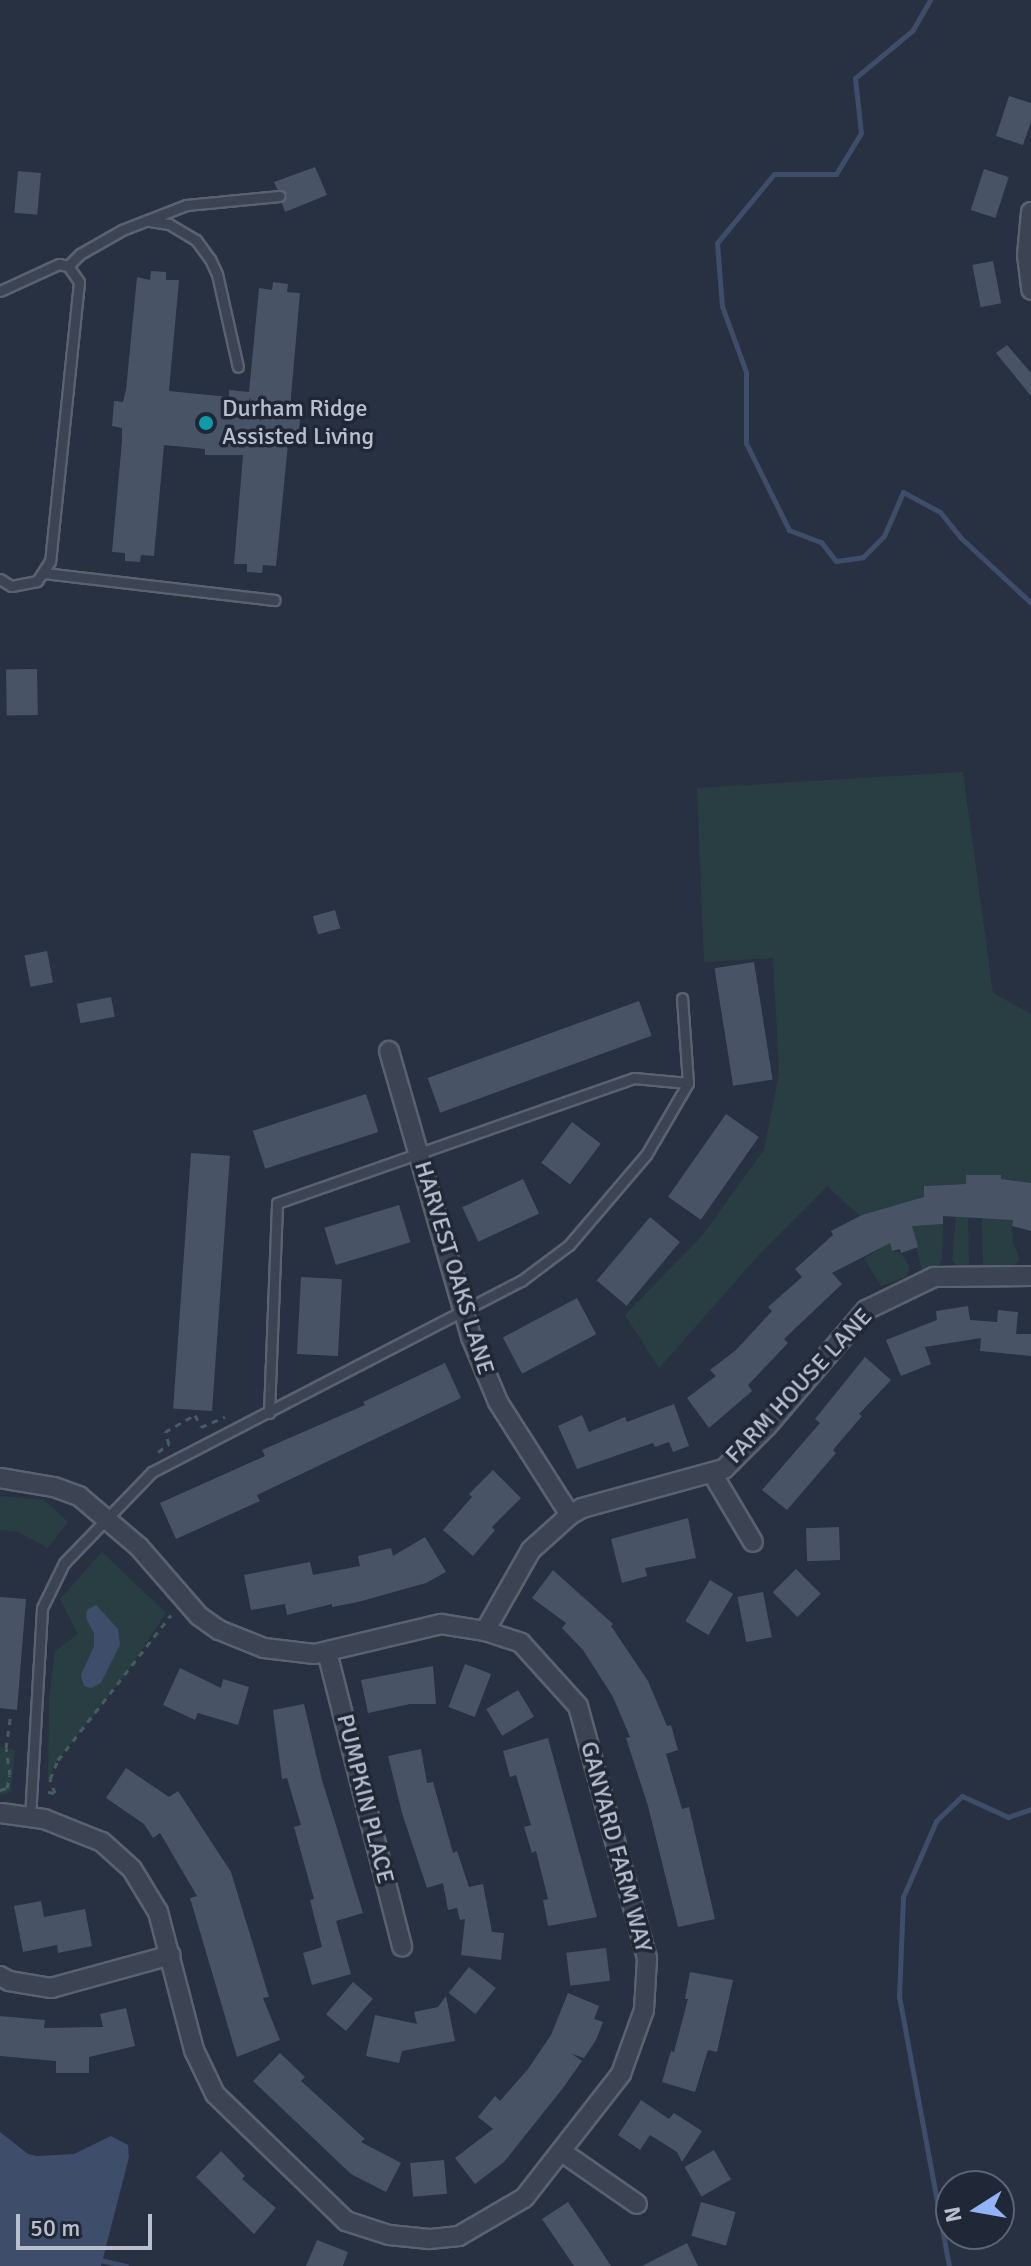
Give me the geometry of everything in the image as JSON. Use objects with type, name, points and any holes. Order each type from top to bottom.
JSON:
[{"type":"street","points":[[1031,212],[1027,245],[1031,290]]},
{"type":"street","name":"HARVEST OAKS LANE","points":[[389,1051],[462,1311],[498,1402],[570,1515]]},
{"type":"street","name":"FARM HOUSE LANE","points":[[485,1631],[531,1550],[570,1515],[582,1508],[724,1469],[767,1426],[866,1310],[934,1277],[1031,1276]]},
{"type":"street","points":[[712,1473],[753,1542]]},
{"type":"street","name":"GANYARD FARM WAY","points":[[0,1478],[54,1487],[79,1496],[139,1547],[199,1616],[219,1630],[264,1648],[315,1654],[441,1624],[485,1631],[521,1643],[578,1706],[647,1959],[644,2010],[621,2074],[524,2198],[459,2236],[429,2239],[389,2235],[346,2221],[215,2094],[194,2050],[158,1912],[132,1869],[102,1842],[44,1819],[0,1813]]},
{"type":"street","name":"PUMPKIN PLACE","points":[[327,1652],[402,1947]]},
{"type":"street","points":[[0,1976],[9,1981],[51,1988],[171,1955]]},
{"type":"street","points":[[562,2152],[637,2204]]},
{"type":"lane","points":[[0,291],[52,266],[68,266],[80,254],[122,230],[186,205],[280,196]]},
{"type":"lane","points":[[147,220],[169,224],[196,240],[210,259],[217,274],[238,367]]},
{"type":"lane","points":[[0,579],[11,586],[37,581],[50,561],[79,282],[68,266]]},
{"type":"lane","points":[[44,573],[274,600]]},
{"type":"lane","points":[[30,1817],[42,1608],[64,1563],[152,1472],[521,1281],[569,1245],[646,1155],[688,1083],[682,998]]},
{"type":"lane","points":[[269,1413],[277,1203],[634,1078],[688,1083]]},
{"type":"path","points":[[157,1452],[169,1444],[165,1432],[195,1415],[201,1427],[227,1416]]},
{"type":"path","points":[[48,1792],[55,1793],[50,1779],[58,1760],[171,1615]]},
{"type":"path","points":[[0,1790],[11,1786],[6,1748],[11,1712]]},
{"type":"green space","points":[[963,772],[993,993],[1031,1014],[1031,1183],[1012,1226],[1013,1243],[1020,1260],[1012,1266],[983,1267],[982,1218],[1001,1175],[967,1175],[969,1266],[957,1266],[952,1260],[959,1184],[924,1186],[925,1225],[943,1224],[942,1260],[938,1268],[922,1271],[906,1203],[880,1211],[892,1251],[901,1253],[909,1266],[907,1276],[881,1286],[864,1258],[880,1249],[860,1216],[827,1186],[758,1256],[659,1368],[625,1315],[701,1237],[764,1150],[779,1074],[773,958],[704,962],[697,788]]},
{"type":"green space","points":[[0,1496],[44,1500],[68,1522],[48,1548],[18,1532],[0,1530]]},
{"type":"green space","points":[[102,1552],[166,1613],[126,1674],[55,1764],[48,1781],[49,1698],[55,1651],[78,1634],[60,1599]]},
{"type":"green space","points":[[0,1747],[15,1750],[11,1792],[0,1795]]},
{"type":"water","points":[[96,1605],[118,1629],[120,1645],[101,1683],[91,1688],[84,1686],[81,1675],[94,1646],[94,1633],[86,1618],[87,1610]]},
{"type":"water","points":[[0,2132],[28,2154],[37,2156],[74,2154],[111,2136],[128,2145],[129,2157],[101,2266],[0,2266]]},
{"type":"building","points":[[1009,96],[1031,103],[1031,122],[1023,145],[996,136]]},
{"type":"building","points":[[315,167],[327,195],[285,212],[282,203],[287,195],[277,189],[274,182]]},
{"type":"building","points":[[984,169],[1009,177],[995,218],[971,210]]},
{"type":"building","points":[[18,171],[41,173],[37,215],[14,213]]},
{"type":"building","points":[[993,261],[1001,303],[981,307],[972,265]]},
{"type":"building","name":"Durham Ridge Assisted Living","points":[[151,271],[166,272],[166,280],[179,280],[169,391],[229,397],[229,390],[249,392],[259,288],[272,290],[273,282],[288,284],[287,292],[300,293],[291,397],[292,419],[300,419],[298,444],[288,444],[276,566],[263,565],[262,573],[247,572],[247,564],[234,564],[243,455],[205,455],[205,449],[164,445],[154,556],[141,555],[140,562],[125,561],[125,553],[112,552],[122,441],[122,428],[112,426],[114,401],[123,402],[126,390],[137,277],[150,280]]},
{"type":"building","points":[[1007,345],[1031,373],[1031,396],[996,353]]},
{"type":"building","points":[[37,669],[38,715],[7,716],[6,670]]},
{"type":"building","points":[[335,910],[340,928],[318,935],[313,916]]},
{"type":"building","points":[[47,951],[53,982],[31,987],[24,955]]},
{"type":"building","points":[[754,962],[773,1080],[733,1086],[714,968]]},
{"type":"building","points":[[111,997],[115,1017],[80,1023],[77,1004]]},
{"type":"building","points":[[639,1001],[652,1036],[440,1113],[428,1078]]},
{"type":"building","points":[[366,1094],[378,1132],[265,1169],[253,1131]]},
{"type":"building","points":[[726,1114],[759,1137],[701,1220],[668,1197]]},
{"type":"building","points":[[572,1122],[601,1144],[570,1184],[541,1163]]},
{"type":"building","points":[[191,1153],[230,1156],[212,1411],[173,1408]]},
{"type":"building","points":[[966,1175],[1001,1175],[1001,1179],[1031,1183],[1031,1231],[1012,1226],[1013,1220],[943,1216],[943,1224],[912,1226],[918,1247],[901,1253],[900,1249],[892,1251],[890,1243],[832,1273],[842,1284],[784,1339],[788,1343],[748,1385],[752,1391],[709,1428],[687,1398],[716,1376],[710,1370],[736,1350],[772,1311],[768,1307],[802,1277],[795,1269],[833,1235],[831,1231],[862,1215],[924,1197],[924,1186],[966,1184]]},
{"type":"building","points":[[523,1179],[539,1213],[478,1242],[462,1207]]},
{"type":"building","points":[[399,1205],[410,1242],[336,1265],[324,1228]]},
{"type":"building","points":[[650,1217],[680,1242],[627,1306],[597,1281]]},
{"type":"building","points":[[301,1277],[342,1279],[338,1356],[297,1354]]},
{"type":"building","points":[[577,1298],[596,1334],[522,1374],[503,1337]]},
{"type":"building","points":[[968,1306],[970,1320],[997,1322],[998,1310],[1018,1312],[1016,1334],[1031,1334],[1031,1356],[980,1351],[981,1338],[925,1347],[931,1364],[901,1376],[886,1340],[937,1320],[936,1311]]},
{"type":"building","points":[[865,1357],[891,1380],[859,1414],[862,1416],[833,1450],[836,1453],[787,1510],[762,1490],[820,1423],[815,1419]]},
{"type":"building","points":[[445,1363],[461,1398],[257,1495],[260,1501],[176,1539],[160,1503],[265,1456],[262,1450],[365,1405],[363,1402]]},
{"type":"building","points":[[674,1404],[689,1446],[673,1452],[669,1442],[655,1447],[653,1443],[577,1469],[558,1426],[582,1415],[589,1432],[625,1417],[627,1422]]},
{"type":"building","points":[[493,1470],[521,1498],[492,1527],[495,1530],[473,1556],[443,1530],[472,1497],[469,1494]]},
{"type":"building","points":[[688,1518],[696,1558],[645,1568],[647,1576],[622,1583],[611,1539]]},
{"type":"building","points":[[839,1527],[840,1560],[807,1561],[806,1528]]},
{"type":"building","points":[[425,1537],[446,1572],[426,1583],[358,1602],[332,1607],[332,1604],[287,1615],[285,1604],[251,1610],[244,1575],[310,1562],[313,1575],[360,1566],[358,1556],[391,1548],[393,1556]]},
{"type":"building","points":[[796,1569],[821,1594],[797,1617],[773,1592]]},
{"type":"building","points":[[553,1570],[613,1624],[611,1626],[648,1681],[667,1726],[671,1725],[678,1750],[666,1754],[682,1809],[689,1807],[715,1919],[678,1927],[648,1806],[626,1738],[630,1737],[613,1697],[583,1650],[562,1628],[566,1623],[532,1598]]},
{"type":"building","points":[[710,1580],[733,1594],[708,1635],[685,1621]]},
{"type":"building","points":[[763,1592],[772,1637],[746,1642],[737,1597]]},
{"type":"building","points":[[0,1597],[26,1599],[17,1710],[0,1708]]},
{"type":"building","points":[[465,1664],[491,1674],[475,1717],[449,1707]]},
{"type":"building","points":[[433,1666],[436,1704],[410,1704],[368,1713],[361,1680]]},
{"type":"building","points":[[180,1668],[221,1688],[223,1679],[249,1687],[238,1725],[198,1713],[195,1720],[163,1705]]},
{"type":"building","points":[[518,1690],[534,1717],[502,1736],[486,1709]]},
{"type":"building","points":[[304,1704],[322,1780],[363,1913],[336,1921],[351,1974],[312,1985],[303,1953],[322,1947],[310,1900],[314,1899],[294,1827],[301,1825],[287,1778],[282,1779],[273,1710]]},
{"type":"building","points":[[548,1738],[597,1917],[548,1926],[543,1900],[548,1899],[536,1851],[532,1853],[524,1827],[531,1825],[516,1775],[510,1777],[503,1751]]},
{"type":"building","points":[[421,1749],[427,1783],[433,1782],[453,1853],[457,1851],[469,1887],[483,1884],[492,1932],[504,1933],[501,1960],[461,1955],[465,1919],[460,1920],[457,1908],[448,1910],[443,1883],[427,1888],[402,1813],[388,1756]]},
{"type":"building","points":[[126,1768],[169,1797],[178,1791],[231,1872],[269,1997],[263,1998],[280,2040],[237,2057],[190,1898],[197,1896],[160,1833],[153,1838],[144,1824],[106,1798]]},
{"type":"building","points":[[41,1901],[44,1917],[85,1909],[92,1946],[58,1953],[57,1945],[23,1952],[14,1906]]},
{"type":"building","points":[[606,1948],[610,1981],[570,1986],[566,1953]]},
{"type":"building","points":[[469,1967],[496,1988],[475,2014],[449,1993]]},
{"type":"building","points":[[690,1972],[733,1980],[717,2052],[708,2050],[695,2092],[662,2082],[671,2051],[674,2052],[688,1999],[685,1999]]},
{"type":"building","points":[[353,1982],[373,1999],[346,2031],[326,2014]]},
{"type":"building","points":[[568,1993],[599,2006],[594,2019],[603,2022],[596,2040],[584,2058],[572,2054],[582,2061],[563,2088],[504,2162],[475,2184],[455,2158],[493,2129],[478,2117],[495,2096],[500,2101],[528,2069],[551,2035]]},
{"type":"building","points":[[446,1996],[455,2041],[402,2051],[399,2063],[366,2056],[375,2015],[417,2024],[414,2012],[438,2007]]},
{"type":"building","points":[[126,2008],[135,2046],[89,2057],[89,2073],[56,2073],[56,2061],[0,2056],[0,2016],[45,2020],[44,2028],[103,2027],[100,2014]]},
{"type":"building","points":[[280,2053],[305,2077],[301,2081],[365,2139],[361,2142],[401,2163],[386,2192],[351,2174],[253,2081]]},
{"type":"building","points":[[641,2100],[669,2119],[674,2113],[702,2131],[682,2162],[677,2152],[650,2135],[640,2150],[618,2135]]},
{"type":"building","points":[[714,2150],[731,2179],[702,2196],[685,2167]]},
{"type":"building","points":[[221,2151],[245,2176],[242,2179],[276,2208],[254,2234],[196,2177]]},
{"type":"building","points":[[444,2160],[447,2194],[413,2197],[410,2163]]},
{"type":"building","points":[[568,2202],[611,2266],[574,2266],[542,2219]]},
{"type":"building","points":[[701,2202],[736,2212],[726,2246],[691,2236]]},
{"type":"building","points":[[317,2240],[348,2252],[343,2266],[306,2266]]},
{"type":"building","points":[[687,2243],[698,2266],[642,2266]]},
{"type":"waterway","points":[[930,0],[913,30],[855,78],[861,133],[836,174],[774,174],[717,243],[722,306],[746,372],[746,443],[789,530],[821,542],[836,561],[863,557],[884,536],[903,492],[940,512],[960,537],[1031,603]]},
{"type":"waterway","points":[[949,2266],[899,1997],[903,1897],[936,1821],[962,1796],[1008,1817],[1031,1809]]},
{"type":"waterway","points":[[100,2260],[126,2266]]},
{"type":"place","name":"Durham Ridge Assisted Living","points":[[206,423]]}]
